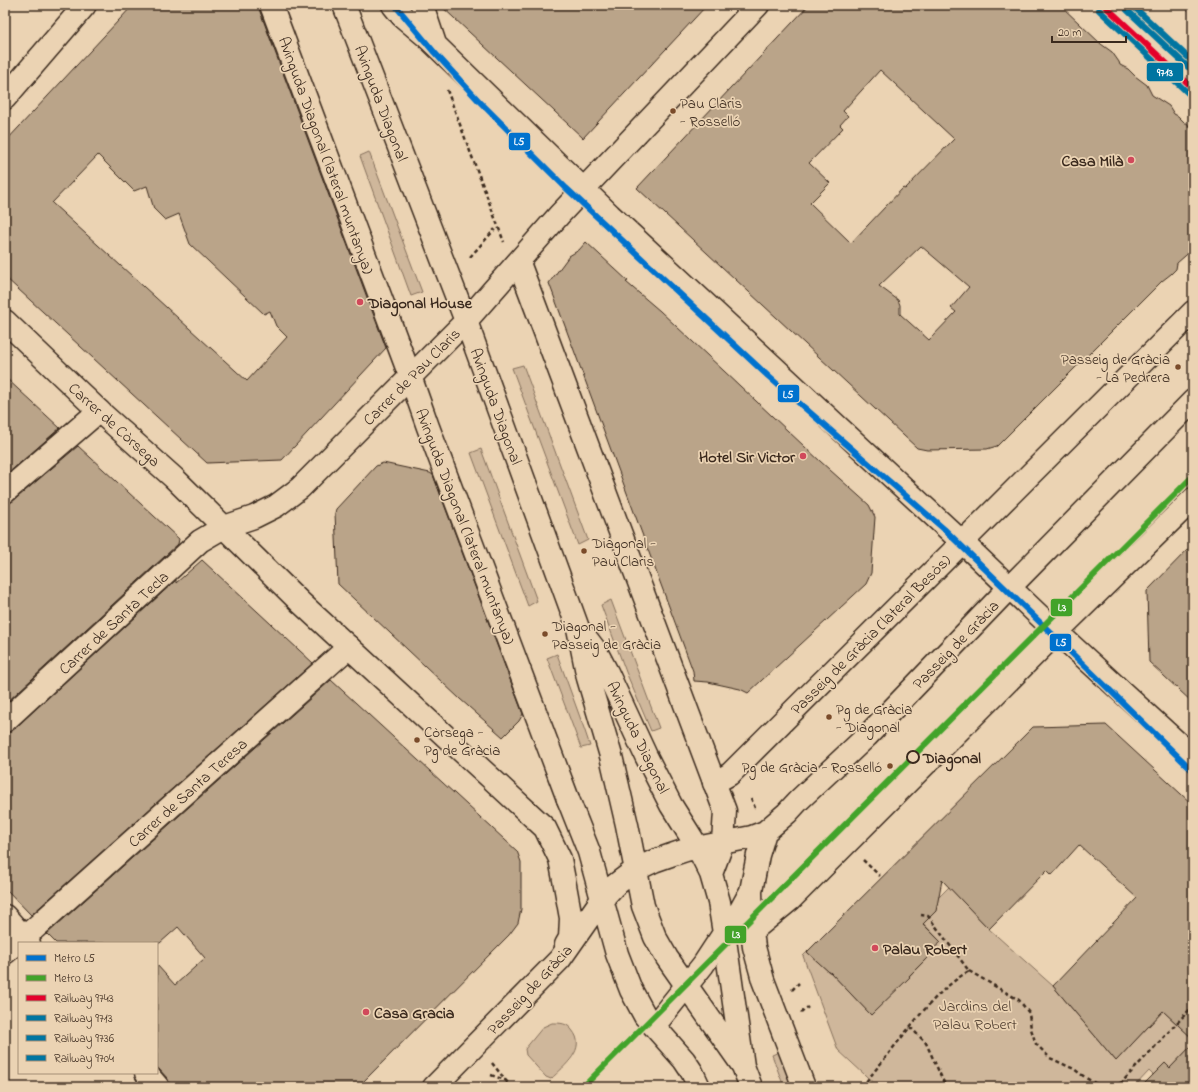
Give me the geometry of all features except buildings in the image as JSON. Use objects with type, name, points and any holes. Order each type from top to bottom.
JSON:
[{"type":"street","points":[[5,98],[85,5]]},
{"type":"street","name":"Avinguda Diagonal (lateral muntanya)","points":[[271,5],[428,427],[589,852],[617,954],[631,990],[641,1009],[654,1026]]},
{"type":"street","name":"Avinguda Diagonal","points":[[344,5],[466,321],[578,628],[588,678],[611,756],[627,825],[643,906],[655,937],[667,958],[743,1066]]},
{"type":"street","points":[[393,5],[402,16],[436,47],[571,179],[1193,757]]},
{"type":"street","points":[[422,5],[436,47]]},
{"type":"street","name":"Carrer de Pau Claris","points":[[224,527],[254,517],[276,506],[300,488],[466,321],[560,214],[758,5]]},
{"type":"street","points":[[1113,5],[1193,79]]},
{"type":"street","points":[[519,262],[725,811],[723,842],[711,874]]},
{"type":"street","name":"Passeig de Gràcia (lateral Besòs)","points":[[714,783],[730,774],[1193,312]]},
{"type":"street","name":"Carrer de Còrsega","points":[[5,321],[99,411],[174,478],[300,602],[545,828],[560,858],[571,918],[570,938],[560,959]]},
{"type":"street","name":"Passeig de Gràcia","points":[[434,1087],[560,959],[602,899],[614,886],[635,870],[665,857],[723,842],[752,837],[765,832],[787,813],[852,751],[1193,401]]},
{"type":"street","points":[[5,492],[99,411]]},
{"type":"street","points":[[725,942],[752,931],[791,899],[1057,632],[1193,499]]},
{"type":"street","name":"Carrer de Santa Tecla","points":[[5,721],[200,541],[224,527]]},
{"type":"street","name":"Avinguda Diagonal","points":[[578,628],[596,651],[671,805],[698,848],[711,874],[719,902],[743,1066]]},
{"type":"street","name":"Carrer de Santa Teresa","points":[[27,940],[349,647]]},
{"type":"street","points":[[765,832],[758,855],[751,892],[754,947],[759,968],[804,1087]]},
{"type":"street","points":[[699,1087],[684,1060],[654,1026],[688,986],[703,965],[725,942],[751,892]]},
{"type":"street","points":[[5,916],[27,940]]},
{"type":"street","name":"Carrer de Santa Teresa","points":[[5,953],[18,945]]},
{"type":"street","points":[[743,1066],[751,1087]]},
{"type":"street","points":[[147,1074],[158,1087]]},
{"type":"path","points":[[446,88],[503,238]]},
{"type":"path","points":[[470,256],[495,229]]},
{"type":"path","points":[[921,915],[928,916],[969,971],[1019,1000],[1029,1013],[1031,1029],[1036,1044],[1050,1058],[1074,1069],[1102,1087]]},
{"type":"path","points":[[862,1087],[910,1027],[955,979],[969,971]]},
{"type":"path","points":[[1113,1087],[1122,1082],[1191,1008]]},
{"type":"path","points":[[910,1027],[926,1043],[945,1085],[948,1087]]},
{"type":"path","points":[[486,1065],[490,1061],[511,1087]]},
{"type":"path","points":[[491,1075],[506,1080]]},
{"type":"green space","points":[[369,152],[422,292],[411,296],[360,156]]},
{"type":"green space","points":[[523,365],[588,540],[578,545],[512,368]]},
{"type":"green space","points":[[481,449],[537,601],[528,606],[471,453]]},
{"type":"green space","points":[[611,600],[659,728],[651,731],[626,672],[601,605]]},
{"type":"green space","points":[[557,654],[590,746],[581,748],[547,658]]},
{"type":"green space","name":"Jardins del Palau Robert","points":[[949,887],[989,929],[1053,986],[1116,1061],[1163,1011],[1193,1039],[1193,1044],[1170,1068],[1165,1063],[1153,1075],[1149,1071],[1134,1087],[878,1087],[838,1050],[803,956],[807,952],[830,972],[871,1015],[933,952],[932,950],[940,941],[923,923],[921,915]]},
{"type":"green space","points":[[552,1023],[561,1023],[568,1026],[576,1037],[577,1044],[576,1050],[568,1063],[551,1079],[546,1077],[526,1055],[525,1049],[543,1027]]},
{"type":"green space","points":[[779,1052],[792,1087],[784,1087],[772,1055]]},
{"type":"metro line","name":"L5","points":[[395,5],[434,52],[479,101],[566,188],[768,376],[944,529],[1193,771]]},
{"type":"metro line","name":"L3","points":[[583,1087],[1193,476]]},
{"type":"rail line","name":"9743","points":[[1104,5],[1193,88]]},
{"type":"rail line","name":"9736","points":[[1132,5],[1193,62]]},
{"type":"rail line","name":"9713","points":[[1099,10],[1188,93]]},
{"type":"rail line","name":"9704","points":[[1127,10],[1188,67]]},
{"type":"place","name":"Pau Claris - Rosselló","points":[[673,111]]},
{"type":"place","name":"Casa Milà","points":[[1131,160]]},
{"type":"place","name":"Diagonal House","points":[[360,302]]},
{"type":"place","name":"Passeig de Gràcia - La Pedrera","points":[[1178,367]]},
{"type":"place","name":"Hotel Sir Victor","points":[[803,456]]},
{"type":"place","name":"Diagonal - Pau Claris","points":[[584,551]]},
{"type":"place","name":"Diagonal - Passeig de Gràcia","points":[[545,634]]},
{"type":"place","name":"Pg de Gràcia - Diagonal","points":[[829,717]]},
{"type":"place","name":"Còrsega - Pg de Gràcia","points":[[417,740]]},
{"type":"place","name":"Diagonal","points":[[913,757]]},
{"type":"place","name":"Pg de Gràcia - Rosselló","points":[[890,766]]},
{"type":"place","name":"Palau Robert","points":[[875,948]]},
{"type":"place","name":"Casa Gracia","points":[[366,1012]]}]
